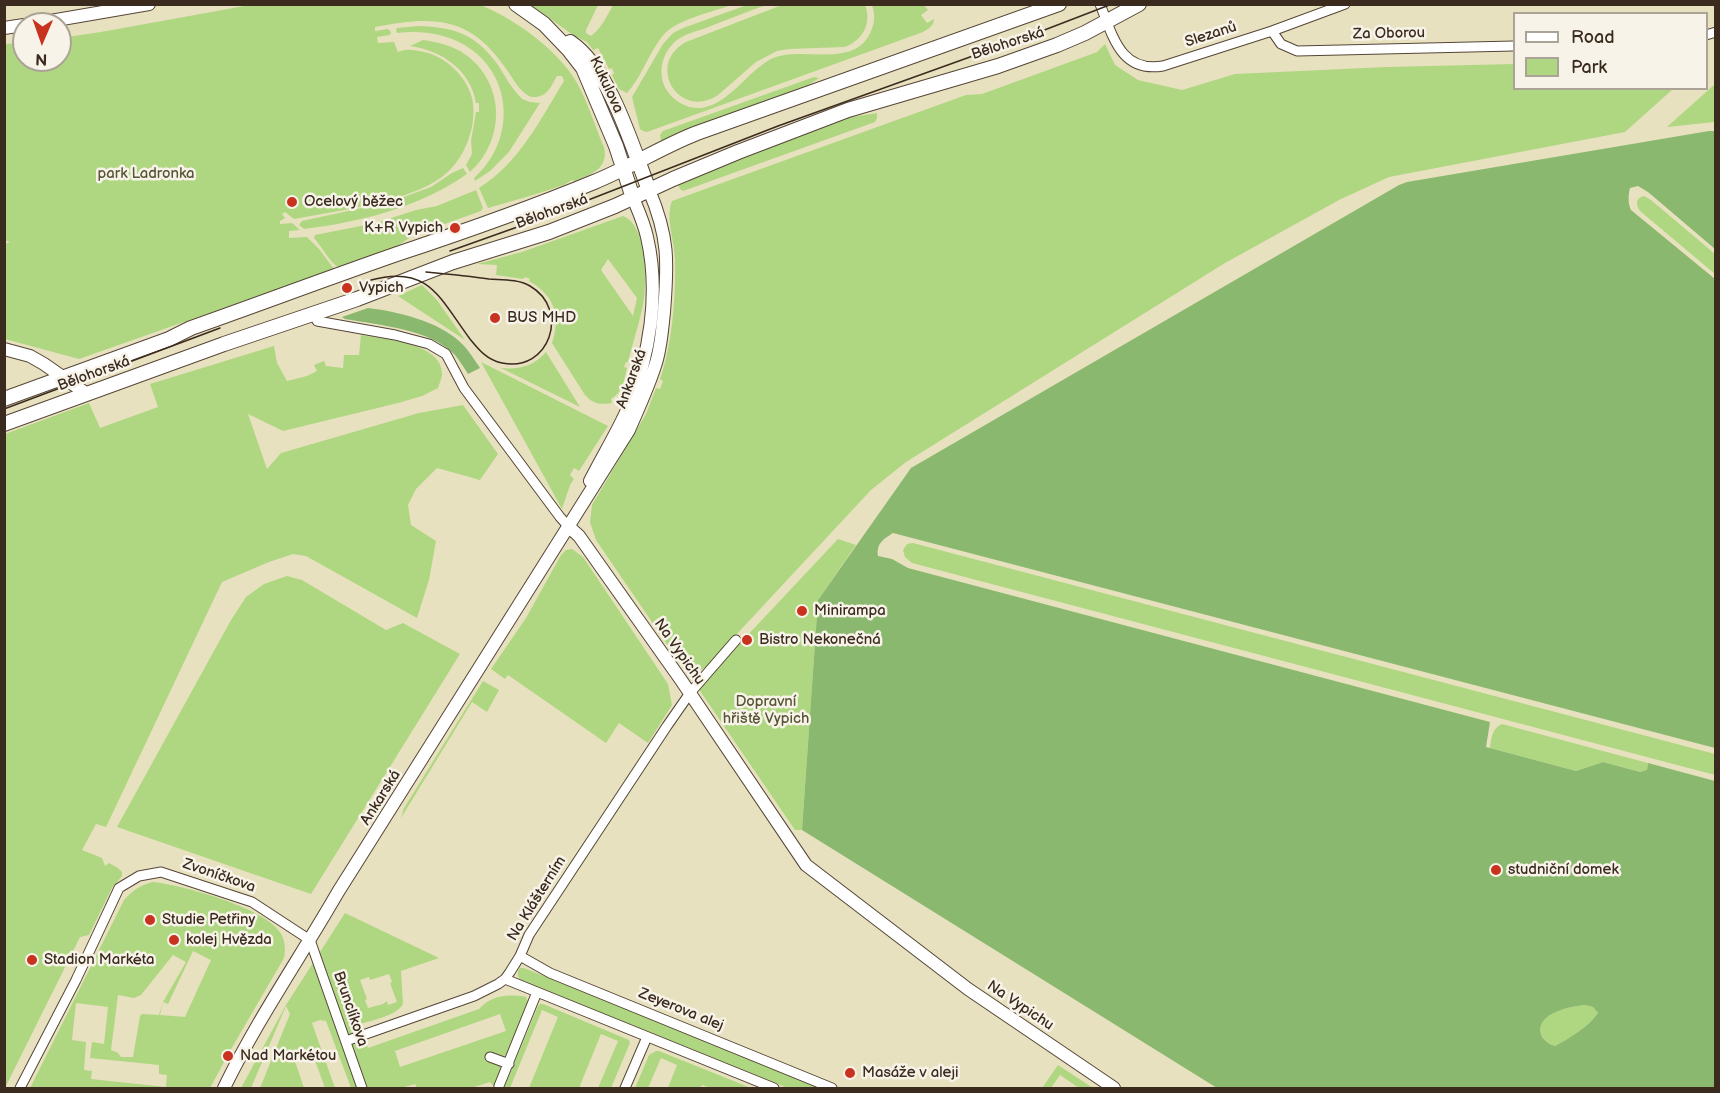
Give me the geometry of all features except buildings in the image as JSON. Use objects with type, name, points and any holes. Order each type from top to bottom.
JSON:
[{"type":"main road","name":"Kukulova","points":[[516,4],[544,24],[569,50],[583,69],[624,168],[633,198]]},
{"type":"main road","name":"Bělohorská","points":[[4,399],[169,339],[202,324],[388,257],[445,239],[593,183],[666,146],[697,134],[1059,4]]},
{"type":"main road","name":"Bělohorská","points":[[4,424],[361,298],[453,262],[549,232],[738,152],[848,110],[1011,62],[1067,41],[1139,4]]},
{"type":"main road","points":[[544,24],[580,49],[596,69],[613,101],[649,190]]},
{"type":"street","points":[[72,17],[149,4]]},
{"type":"street","points":[[1100,4],[1107,21]]},
{"type":"street","name":"Slezanů","points":[[1107,21],[1126,57],[1136,64],[1152,67],[1163,66],[1272,31],[1345,4]]},
{"type":"street","name":"Za Oborou","points":[[1272,31],[1281,44],[1297,51],[1513,46]]},
{"type":"street","name":"Ankarská","points":[[224,1089],[279,988],[629,430],[656,365],[663,322],[667,258],[662,225],[649,190]]},
{"type":"street","name":"Ankarská","points":[[568,526],[628,408],[647,344],[651,309],[651,264],[647,236],[633,198]]},
{"type":"street","name":"Na Vypichu","points":[[314,314],[317,321],[395,335],[429,344],[446,354],[464,388],[560,517],[579,536],[690,693],[806,865],[968,989],[1114,1089]]},
{"type":"street","points":[[4,349],[30,356],[87,394]]},
{"type":"street","name":"Na Klášterním","points":[[346,1041],[474,996],[505,979],[520,956],[529,935],[667,726],[690,693],[736,640]]},
{"type":"street","name":"Zvoníčkova","points":[[20,1089],[76,980],[119,888],[139,876],[161,872],[252,902],[310,940]]},
{"type":"street","name":"Brunclíkova","points":[[310,940],[363,1089]]},
{"type":"street","name":"Zeyerova alej","points":[[520,956],[550,973],[832,1089]]},
{"type":"street","points":[[505,979],[774,1089]]},
{"type":"street","points":[[499,1086],[537,992]]},
{"type":"street","points":[[625,1089],[647,1037]]},
{"type":"street","points":[[490,1057],[508,1064]]},
{"type":"green space","name":"park Ladronka","points":[[250,5],[480,5],[505,17],[531,34],[564,64],[586,101],[604,147],[604,161],[597,170],[575,181],[572,180],[564,185],[488,208],[479,188],[506,166],[528,140],[564,81],[562,76],[557,76],[544,94],[531,97],[519,88],[491,49],[463,28],[431,21],[395,23],[375,27],[375,31],[388,29],[391,32],[390,35],[377,37],[378,43],[394,42],[398,52],[421,51],[440,58],[460,75],[469,90],[473,108],[471,130],[458,161],[451,169],[429,185],[392,199],[294,219],[285,212],[282,214],[285,218],[280,221],[280,224],[292,223],[300,230],[289,231],[289,238],[307,237],[334,269],[79,359],[5,339],[4,244],[10,242],[4,240],[5,44],[12,44],[12,72],[72,72],[72,36]]},
{"type":"green space","points":[[531,5],[598,5],[586,30],[586,33],[591,36],[601,26],[613,5],[732,5],[674,26],[656,45],[627,93],[619,89],[612,75],[614,73],[612,68],[609,69],[598,48],[593,50],[587,42],[573,35]]},
{"type":"green space","points":[[747,5],[766,5],[684,36],[668,50],[662,63],[663,83],[676,101],[696,108],[711,106],[729,94],[762,64],[783,55],[840,53],[853,50],[863,43],[871,31],[874,18],[872,5],[924,5],[928,10],[921,15],[927,23],[934,19],[934,21],[923,32],[647,132],[640,129],[632,97],[663,44],[673,33],[683,28]]},
{"type":"green space","points":[[782,5],[865,5],[866,24],[857,40],[845,47],[777,51],[756,62],[718,95],[704,101],[691,101],[680,95],[672,86],[668,75],[668,63],[674,52],[686,42]]},
{"type":"green space","points":[[418,26],[443,28],[473,39],[490,54],[522,99],[540,103],[509,152],[490,171],[475,181],[474,178],[487,164],[496,148],[502,131],[504,113],[502,96],[496,79],[486,63],[472,50],[455,40],[436,34],[397,33],[396,30]]},
{"type":"green space","points":[[423,40],[446,45],[466,55],[479,67],[494,97],[495,129],[490,145],[482,159],[470,172],[466,165],[472,154],[471,141],[476,112],[479,112],[479,103],[476,103],[468,81],[453,64],[433,52],[410,46]]},
{"type":"green space","points":[[1105,44],[1115,65],[1138,80],[1182,90],[1235,74],[1513,64],[1513,90],[1672,90],[1625,132],[1389,177],[1339,200],[1225,263],[906,462],[871,490],[707,666],[697,671],[686,672],[596,540],[590,522],[592,505],[646,414],[656,388],[660,389],[663,381],[660,379],[670,336],[675,289],[675,253],[670,215],[672,201],[966,95],[982,94],[1097,52]]},
{"type":"green space","points":[[814,77],[819,78],[801,90],[661,141],[660,135],[663,131]]},
{"type":"green space","points":[[1715,84],[1715,122],[1667,127]]},
{"type":"green space","points":[[877,113],[875,122],[683,191],[678,184],[839,119]]},
{"type":"green space","points":[[1715,131],[1715,249],[1638,186],[1630,188],[1629,205],[1631,210],[1715,279],[1715,748],[893,533],[879,545],[878,556],[892,559],[908,568],[1490,722],[1486,747],[1576,771],[1603,762],[1640,772],[1647,770],[1648,763],[1715,781],[1715,1088],[1217,1088],[802,830],[818,600],[911,468],[1407,182]],"holes":[[[1585,1005],[1593,1007],[1598,1013],[1594,1018],[1561,1043],[1555,1046],[1546,1042],[1542,1036],[1541,1027],[1544,1021],[1556,1012]]]},
{"type":"green space","points":[[463,168],[467,174],[430,196],[410,204],[347,222],[304,229],[299,225],[302,221],[385,203],[386,206],[393,204],[393,201],[431,187]]},
{"type":"green space","points":[[476,190],[483,208],[481,211],[439,226],[436,222],[390,250],[339,268],[314,238],[315,235],[376,223],[437,206]]},
{"type":"green space","points":[[1644,196],[1715,254],[1715,274],[1640,211],[1637,202]]},
{"type":"green space","points":[[623,216],[631,221],[636,229],[641,240],[645,265],[644,298],[628,362],[624,367],[627,368],[624,382],[621,390],[611,399],[612,403],[597,403],[585,395],[552,343],[556,315],[545,293],[529,281],[530,279],[496,275],[497,265],[477,264],[522,252]],"holes":[[[608,259],[637,298],[633,316],[601,270]]]},
{"type":"green space","points":[[422,285],[437,300],[465,340],[398,296]]},
{"type":"green space","points":[[368,308],[404,315],[441,329],[463,345],[480,368],[468,374],[455,355],[432,339],[388,326],[342,317]]},
{"type":"green space","points":[[361,335],[410,344],[433,355],[440,364],[442,374],[438,388],[422,396],[398,403],[283,431],[248,414],[267,469],[281,453],[419,413],[463,405],[498,454],[480,480],[437,468],[416,489],[408,505],[411,525],[436,541],[429,580],[417,618],[306,556],[293,554],[222,582],[106,827],[96,824],[82,850],[102,858],[105,866],[109,863],[118,868],[122,876],[112,888],[89,935],[80,937],[5,1088],[5,434],[89,403],[100,428],[158,407],[150,384],[274,346],[277,363],[287,381],[317,371],[314,365],[324,361],[326,366],[343,368],[344,355],[359,355]]},
{"type":"green space","points":[[546,352],[580,407],[501,368],[526,366]]},
{"type":"green space","points":[[481,362],[608,426],[579,471],[574,468],[570,475],[574,479],[562,509]]},
{"type":"green space","name":"Dopravní hřiště Vypich","points":[[838,539],[856,545],[818,600],[802,830],[795,830],[698,688]]},
{"type":"green space","points":[[913,543],[1715,754],[1715,775],[912,563],[905,557],[903,550],[907,544]]},
{"type":"green space","points":[[572,549],[583,557],[668,684],[672,705],[648,743],[619,723],[606,743],[508,675],[505,679],[491,669],[526,618],[561,555],[566,550]]},
{"type":"green space","points":[[287,576],[302,580],[386,630],[403,623],[460,654],[311,894],[117,827],[231,620],[246,597],[264,584]]},
{"type":"green space","points":[[483,681],[499,690],[487,712],[472,702],[401,818],[404,808]]},
{"type":"green space","points":[[1502,724],[1648,763],[1647,771],[1640,772],[1603,762],[1576,771],[1490,748],[1494,731]]},
{"type":"green space","points":[[148,883],[166,884],[201,892],[239,906],[270,922],[284,940],[284,958],[210,1088],[30,1088],[124,900],[137,888]],"holes":[[[193,951],[211,960],[185,1017],[160,1015],[163,1002],[168,1004]],[[173,955],[186,962],[163,1002],[159,1015],[142,1014],[140,1016],[133,1057],[121,1057],[111,1050],[118,995],[134,998],[141,995]],[[76,1003],[108,1007],[104,1044],[92,1042],[90,1058],[159,1065],[159,1074],[167,1075],[166,1087],[91,1079],[92,1071],[84,1070],[86,1042],[72,1040]]]},
{"type":"green space","points":[[345,913],[439,958],[401,971],[403,1004],[400,1008],[390,1015],[360,1024],[368,1048],[479,1009],[495,998],[519,996],[526,997],[528,1002],[509,1054],[503,1056],[491,1053],[502,1069],[495,1088],[490,1082],[471,1088],[417,1088],[415,1084],[401,1088],[351,1088],[326,1021],[320,1020],[312,1023],[335,1088],[325,1088],[312,1052],[294,1058],[304,1088],[260,1088],[290,1014],[286,1006],[251,1088],[241,1088],[286,1005]],"holes":[[[389,974],[397,1002],[388,1005],[387,1001],[368,1008],[360,980],[369,977],[370,980]],[[500,1014],[506,1031],[400,1067],[395,1051]]]},
{"type":"green space","points":[[524,968],[820,1088],[788,1088],[520,980],[518,971]]},
{"type":"green space","points":[[540,1004],[629,1040],[630,1043],[611,1088],[598,1088],[618,1041],[601,1034],[579,1088],[529,1088],[558,1017],[542,1010],[510,1088],[504,1088]]},
{"type":"green space","points":[[1585,1005],[1593,1007],[1598,1013],[1584,1027],[1555,1046],[1545,1040],[1541,1033],[1544,1020],[1564,1009]]},
{"type":"green space","points":[[656,1051],[751,1088],[711,1088],[702,1085],[700,1088],[668,1088],[677,1065],[661,1058],[648,1088],[635,1088],[649,1055]]},
{"type":"green space","points":[[1058,1065],[1093,1088],[1079,1088],[1060,1075],[1051,1088],[1042,1088]]},
{"type":"tram line","points":[[450,251],[537,220],[778,126],[1112,4]]},
{"type":"tram line","points":[[371,280],[391,276],[407,277],[431,288],[480,351],[497,362],[518,364],[532,359],[542,349],[549,337],[552,324],[550,310],[542,297],[530,286],[510,280],[426,272]]},
{"type":"tram line","points":[[4,409],[220,328]]},
{"type":"place","name":"Ocelový běžec","points":[[292,202]]},
{"type":"place","name":"K+R Vypich","points":[[455,228]]},
{"type":"place","name":"Vypich","points":[[347,288]]},
{"type":"place","name":"BUS MHD","points":[[495,318]]},
{"type":"place","name":"Minirampa","points":[[802,611]]},
{"type":"place","name":"Bistro Nekonečná","points":[[747,640]]},
{"type":"place","name":"studniční domek","points":[[1496,870]]},
{"type":"place","name":"Studie Petřiny","points":[[150,920]]},
{"type":"place","name":"kolej Hvězda","points":[[174,940]]},
{"type":"place","name":"Stadion Markéta","points":[[32,960]]},
{"type":"place","name":"Nad Markétou","points":[[228,1056]]},
{"type":"place","name":"Masáže v aleji","points":[[850,1073]]}]
